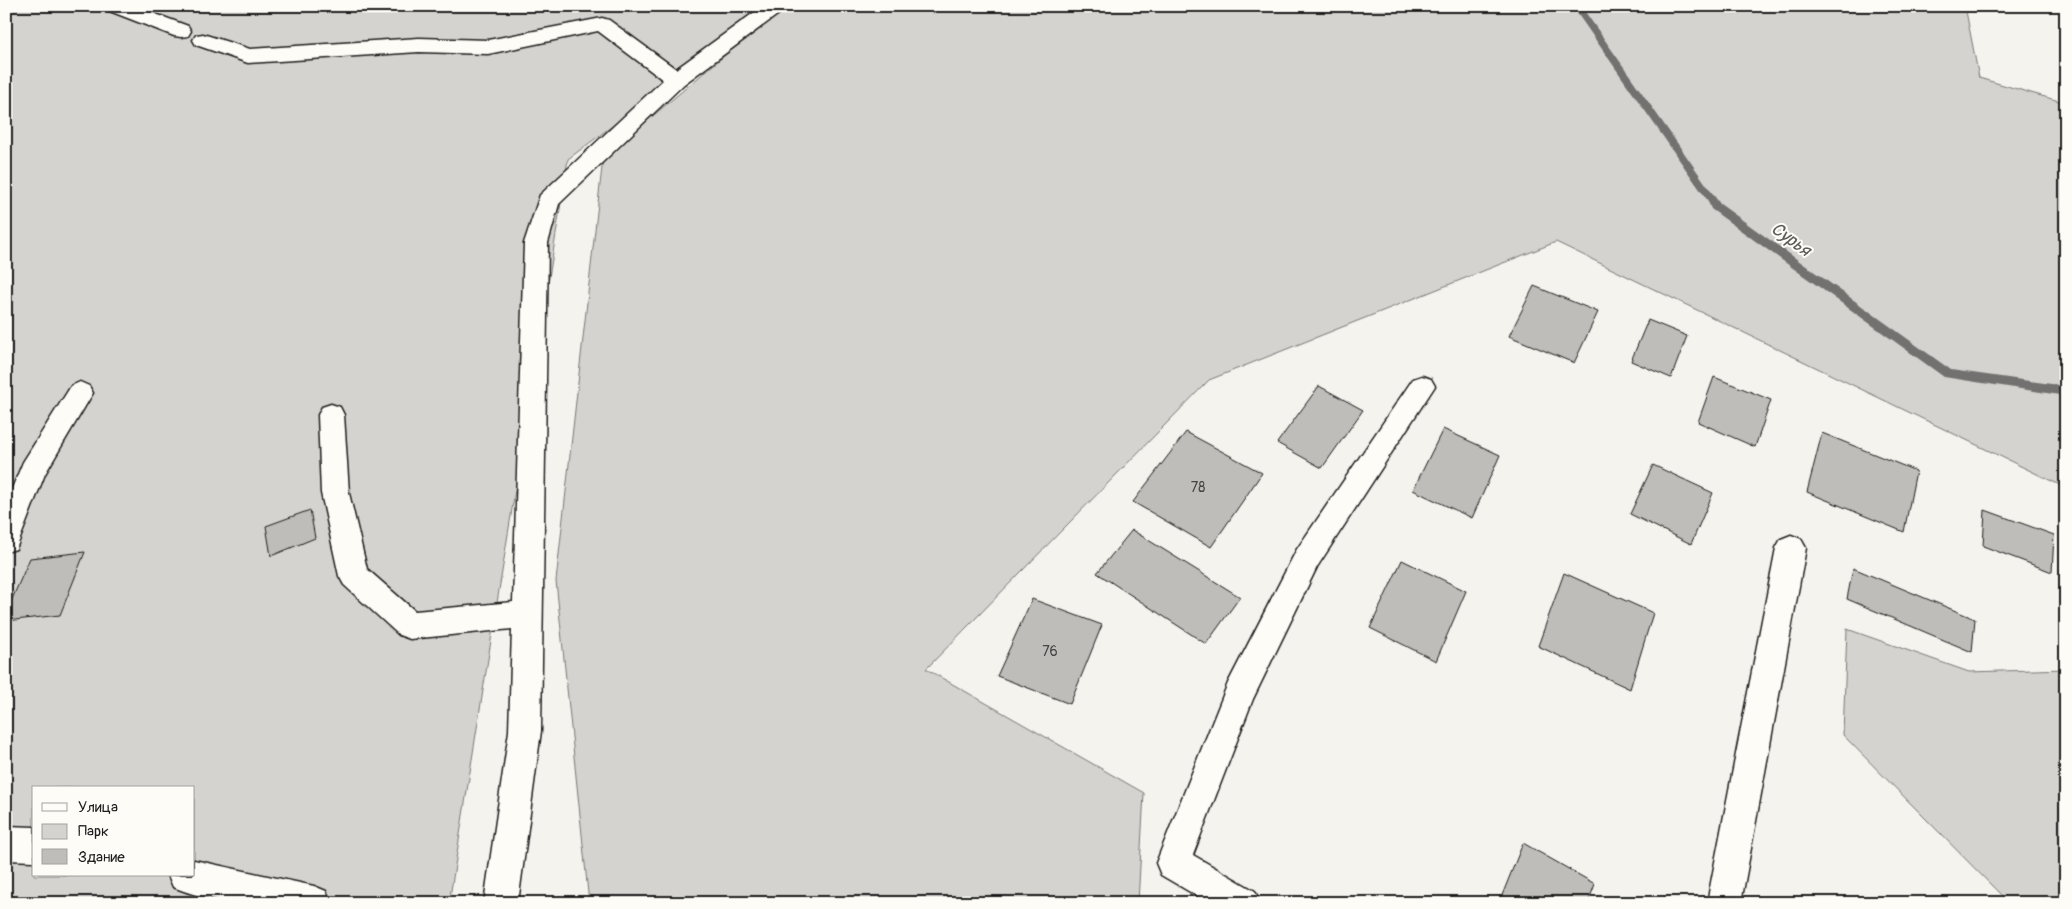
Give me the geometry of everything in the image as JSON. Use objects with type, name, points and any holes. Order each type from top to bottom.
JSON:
[{"type":"street","points":[[114,6],[181,31]]},
{"type":"street","points":[[581,6],[676,79]]},
{"type":"street","points":[[502,903],[525,731],[536,243],[548,201],[676,79],[777,6]]},
{"type":"street","points":[[203,40],[248,56],[419,46],[488,47],[602,24]]},
{"type":"street","points":[[1243,903],[1173,863],[1239,694],[1307,558],[1422,386]]},
{"type":"street","points":[[6,540],[33,470],[80,393]]},
{"type":"street","points":[[331,415],[335,494],[354,576],[410,626],[528,614]]},
{"type":"street","points":[[1724,903],[1791,548]]},
{"type":"street","points":[[6,843],[32,844]]},
{"type":"street","points":[[190,876],[314,903]]},
{"type":"green space","points":[[6,6],[773,6],[568,159],[449,903],[6,903]]},
{"type":"green space","points":[[783,6],[1965,6],[1979,78],[2066,103],[2066,488],[1556,242],[1209,380],[926,669],[1144,793],[1138,903],[589,903],[556,581],[603,158]]},
{"type":"green space","points":[[1847,629],[1969,672],[2066,669],[2066,903],[2009,903],[1843,735]]},
{"type":"building","points":[[1534,286],[1598,312],[1574,363],[1509,336]]},
{"type":"building","points":[[1648,320],[1687,336],[1671,378],[1631,361]]},
{"type":"building","points":[[1714,377],[1771,400],[1755,447],[1698,422]]},
{"type":"building","points":[[1319,386],[1363,410],[1322,468],[1277,443]]},
{"type":"building","points":[[1443,429],[1500,455],[1472,518],[1413,490]]},
{"type":"building","points":[[1186,432],[1262,473],[1211,547],[1133,502]]},
{"type":"building","points":[[1822,433],[1916,471],[1904,532],[1807,492]]},
{"type":"building","points":[[1653,465],[1713,493],[1691,544],[1630,514]]},
{"type":"building","points":[[310,510],[315,538],[271,556],[266,526]]},
{"type":"building","points":[[1985,510],[2054,535],[2052,572],[1983,546]]},
{"type":"building","points":[[1132,530],[1240,597],[1206,644],[1097,573]]},
{"type":"building","points":[[85,552],[60,615],[6,621],[6,613],[30,558]]},
{"type":"building","points":[[1402,560],[1466,591],[1436,661],[1370,628]]},
{"type":"building","points":[[1853,568],[1975,619],[1972,652],[1847,599]]},
{"type":"building","points":[[1564,573],[1653,613],[1630,689],[1538,646]]},
{"type":"building","points":[[1032,599],[1102,625],[1070,704],[997,676]]},
{"type":"building","points":[[1523,843],[1595,884],[1588,903],[1499,903]]},
{"type":"waterway","name":"Сурья","points":[[1576,6],[1713,200],[1715,206],[1948,374],[2066,391]]}]
